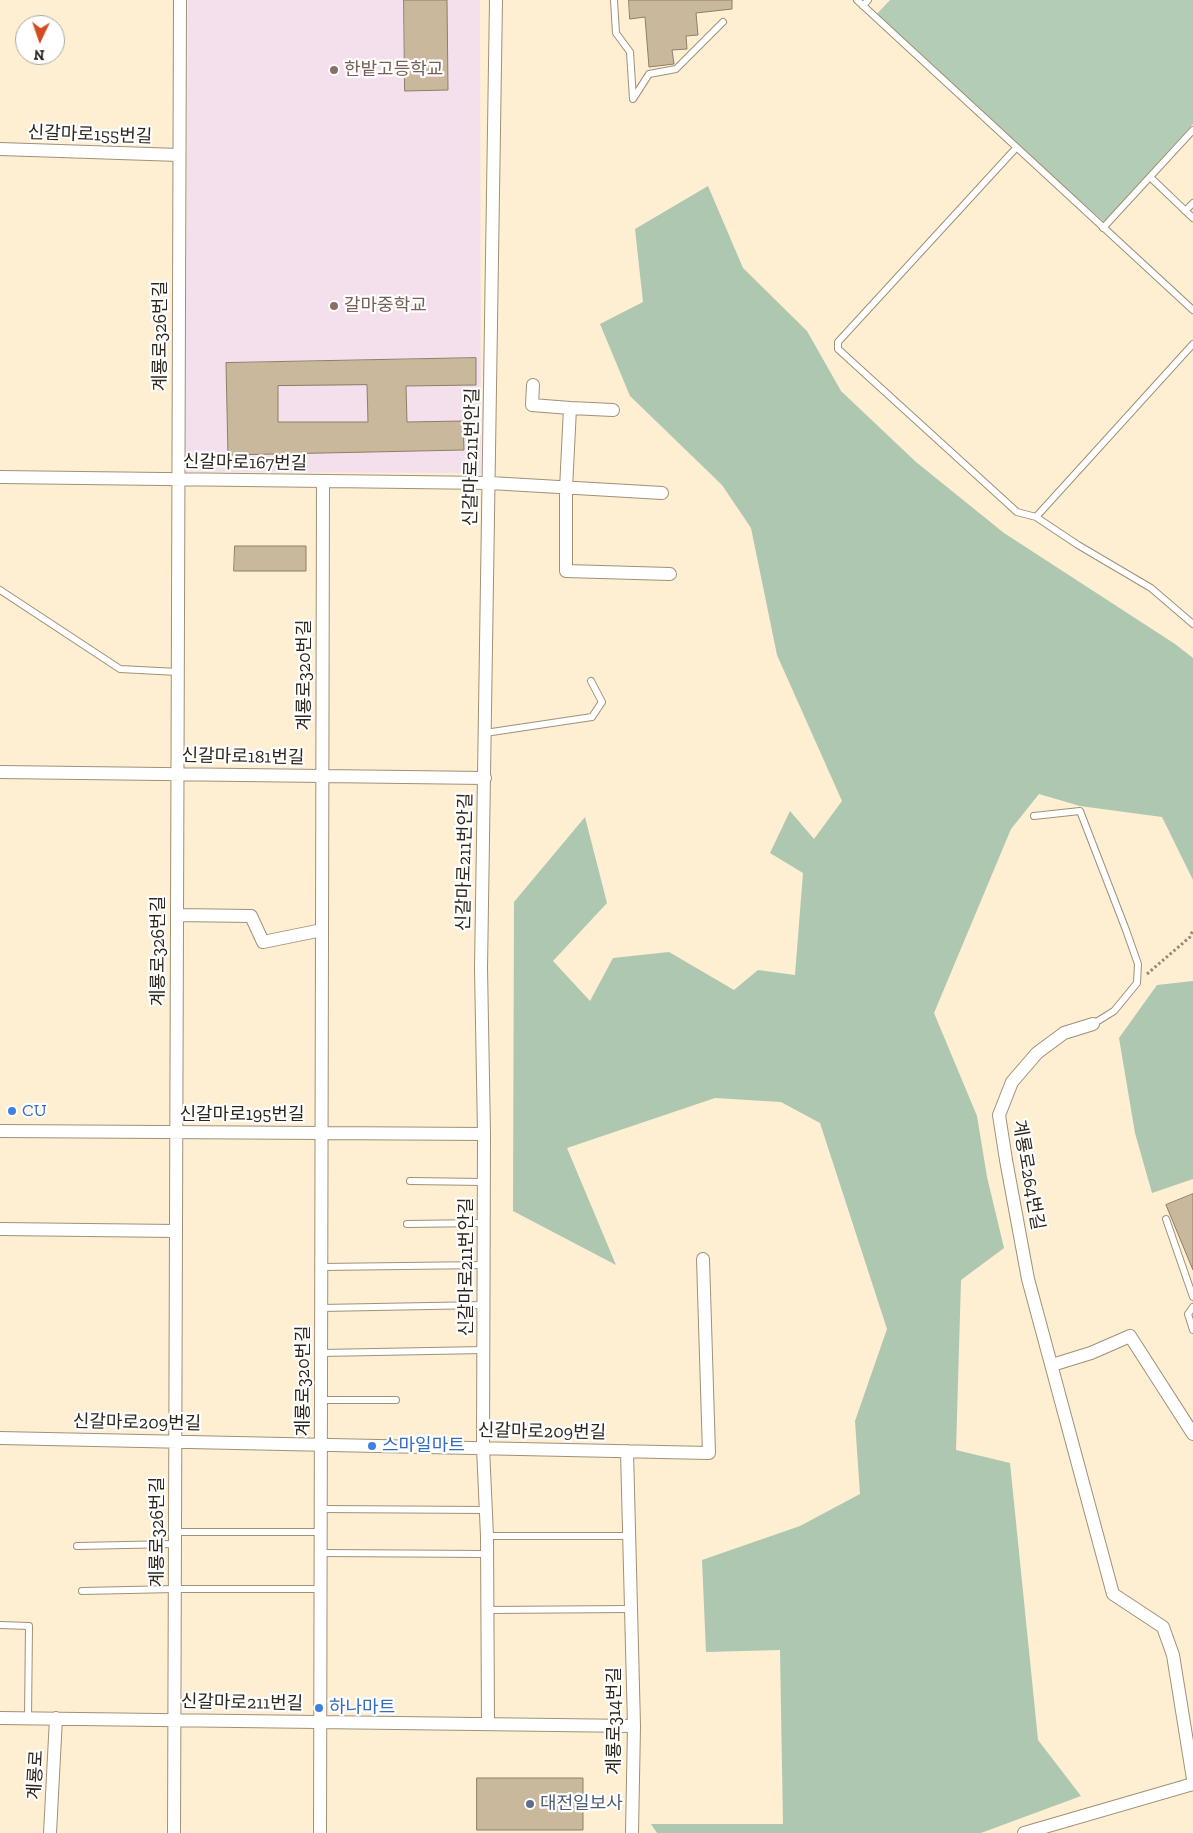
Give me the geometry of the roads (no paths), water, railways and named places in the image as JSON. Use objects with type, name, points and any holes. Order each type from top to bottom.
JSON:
[{"type":"street","name":"계룡로326번길","points":[[174,1833],[180,0]]},
{"type":"street","name":"신갈마로211번안길","points":[[488,1724],[487,1536],[483,1448],[484,1134],[481,968],[496,0]]},
{"type":"street","name":"신갈마로155번길","points":[[0,149],[179,155]]},
{"type":"street","points":[[533,385],[532,405],[613,410]]},
{"type":"street","points":[[570,408],[566,489],[566,570],[670,574]]},
{"type":"street","name":"신갈마로167번길","points":[[0,477],[490,483],[566,489],[662,493]]},
{"type":"street","name":"계룡로320번길","points":[[320,1833],[323,481]]},
{"type":"street","name":"신갈마로181번길","points":[[0,772],[485,778]]},
{"type":"street","points":[[177,915],[251,916],[263,942],[322,930]]},
{"type":"street","name":"계룡로264번길","points":[[1093,1024],[1064,1033],[1037,1053],[1012,1082],[999,1115],[1028,1279],[1113,1594],[1162,1627],[1173,1655],[1193,1779]]},
{"type":"street","name":"신갈마로195번길","points":[[0,1131],[484,1134]]},
{"type":"street","points":[[0,1229],[176,1231]]},
{"type":"street","name":"신갈마로209번길","points":[[0,1438],[709,1453],[703,1259]]},
{"type":"street","points":[[1052,1365],[1091,1353],[1130,1336],[1193,1434]]},
{"type":"street","name":"계룡로314번길","points":[[627,1451],[634,1726],[632,1833]]},
{"type":"street","name":"신갈마로211번길","points":[[0,1718],[634,1726]]},
{"type":"street","name":"계룡로","points":[[50,1833],[56,1718]]},
{"type":"street","points":[[1024,1833],[1193,1784]]},
{"type":"lane","points":[[614,0],[616,33],[630,52],[633,99],[649,74],[676,69],[723,22]]},
{"type":"lane","points":[[857,0],[1193,310]]},
{"type":"lane","points":[[863,6],[868,0]]},
{"type":"lane","points":[[1103,228],[1193,130]]},
{"type":"lane","points":[[1016,148],[838,342],[838,349],[1017,512],[1036,517],[1078,545],[1151,588],[1193,624]]},
{"type":"lane","points":[[1150,177],[1193,218]]},
{"type":"lane","points":[[1185,211],[1193,203]]},
{"type":"lane","points":[[1036,517],[1193,344]]},
{"type":"lane","points":[[0,590],[120,669],[178,672]]},
{"type":"lane","points":[[485,733],[592,717],[602,702],[591,681]]},
{"type":"lane","name":"계룡로264번길","points":[[1034,816],[1080,811],[1138,964],[1137,983],[1114,1011],[1093,1024]]},
{"type":"lane","points":[[410,1182],[484,1182]]},
{"type":"lane","points":[[1166,1219],[1193,1296]]},
{"type":"lane","points":[[407,1224],[484,1223]]},
{"type":"lane","points":[[322,1267],[484,1266]]},
{"type":"lane","points":[[321,1308],[484,1305]]},
{"type":"lane","points":[[1193,1307],[1188,1314],[1193,1330]]},
{"type":"lane","points":[[321,1353],[484,1350]]},
{"type":"lane","points":[[321,1400],[396,1400]]},
{"type":"lane","points":[[321,1509],[486,1510]]},
{"type":"lane","points":[[77,1546],[175,1538],[321,1532]]},
{"type":"lane","points":[[487,1536],[628,1536]]},
{"type":"lane","points":[[321,1553],[487,1554]]},
{"type":"lane","points":[[82,1591],[321,1589]]},
{"type":"lane","points":[[487,1610],[630,1609]]},
{"type":"lane","points":[[0,1625],[29,1626],[28,1718]]},
{"type":"place","name":"한밭고등학교","points":[[334,70]]},
{"type":"place","name":"갈마중학교","points":[[334,306]]},
{"type":"place","name":"CU","points":[[12,1111]]},
{"type":"place","name":"스마일마트","points":[[372,1446]]},
{"type":"place","name":"하나마트","points":[[319,1708]]},
{"type":"place","name":"대전일보사","points":[[530,1804]]}]
